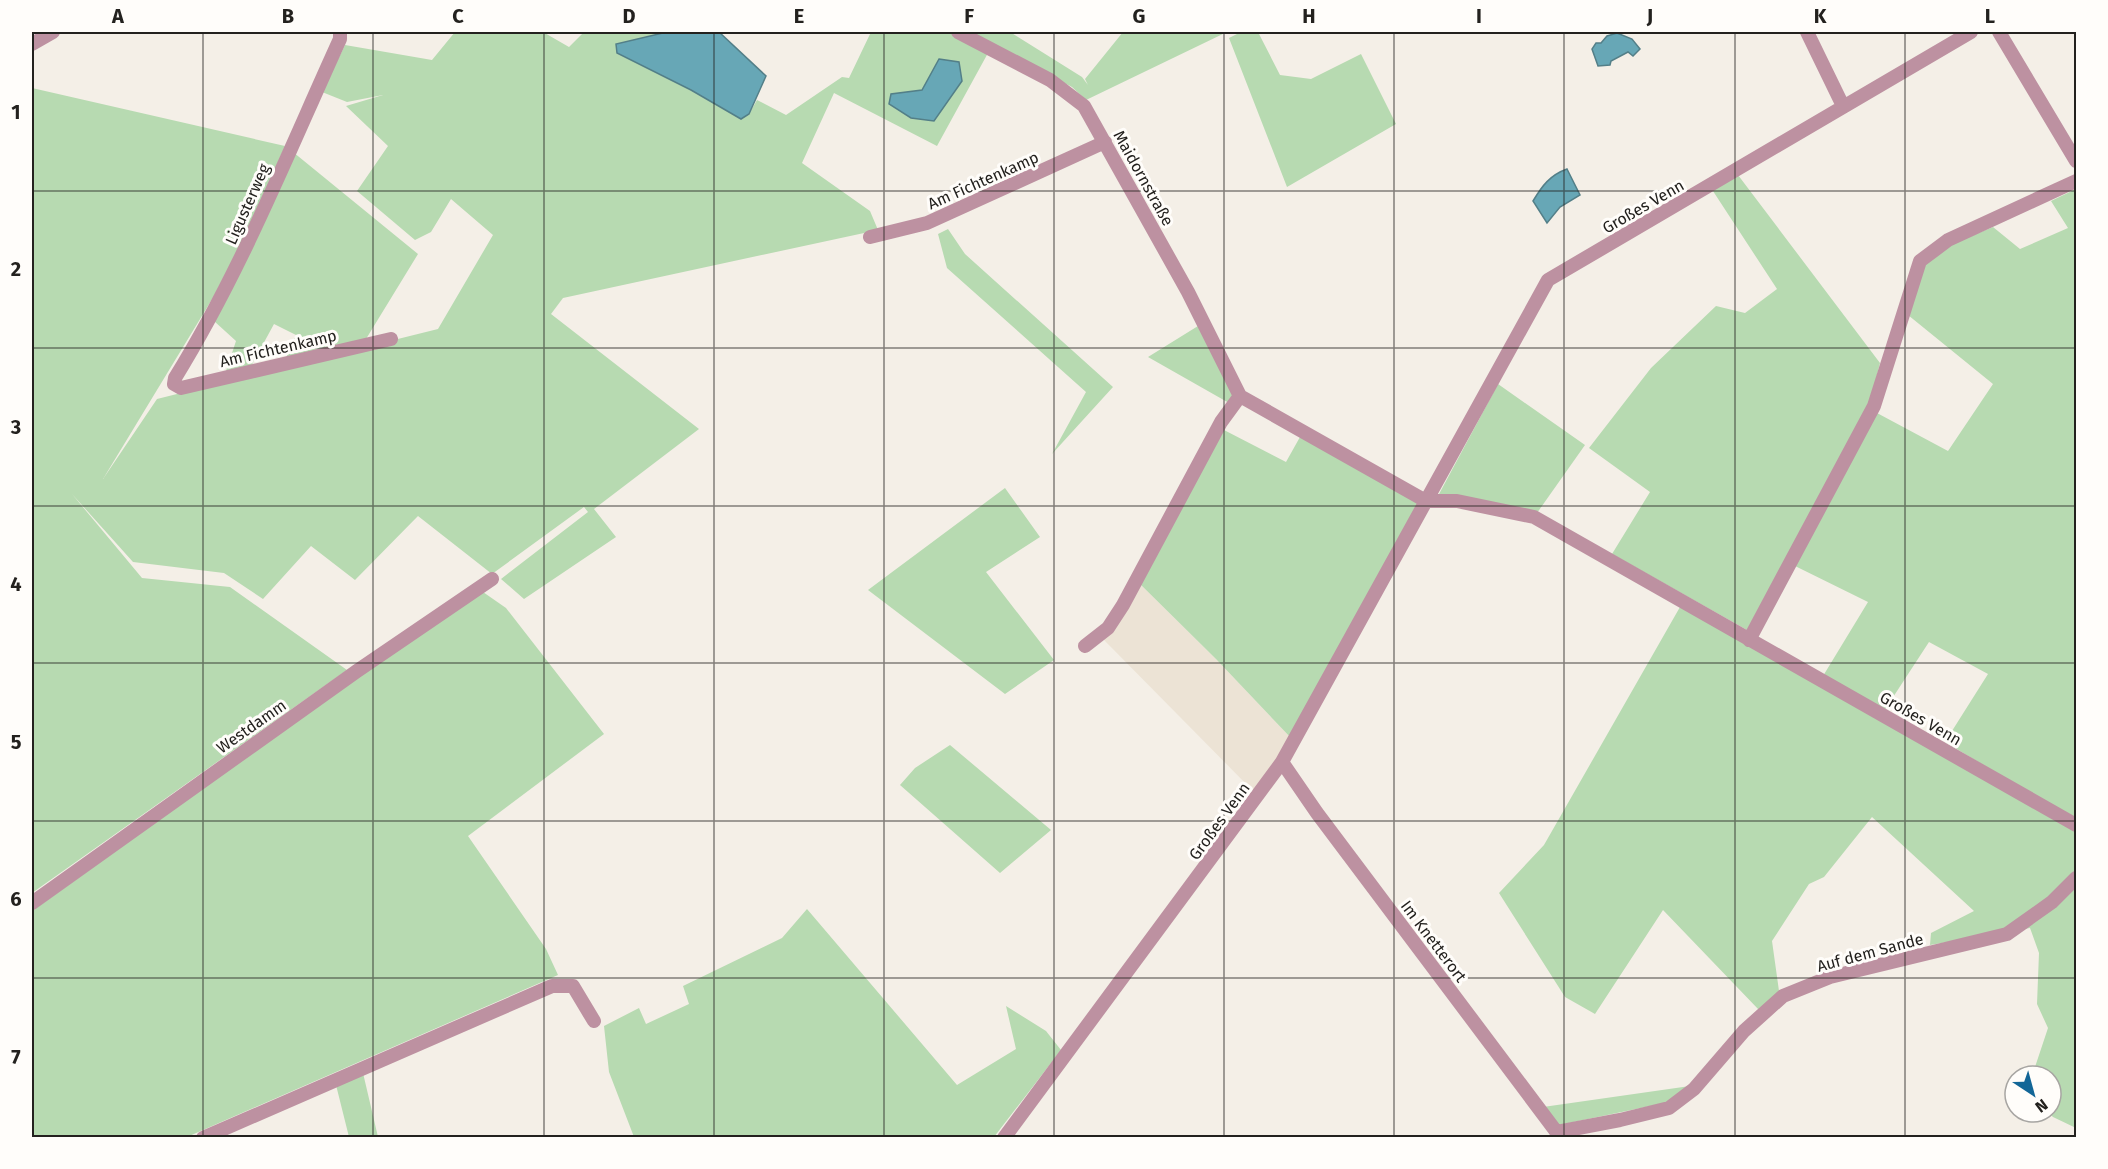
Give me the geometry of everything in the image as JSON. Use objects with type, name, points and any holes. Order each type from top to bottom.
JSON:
[{"type":"street","points":[[32,44],[53,32]]},
{"type":"street","name":"Ligusterweg","points":[[174,384],[174,378],[202,333],[240,260],[340,39],[340,32]]},
{"type":"street","name":"Maidornstraße","points":[[958,32],[1068,92],[1084,106],[1188,292],[1240,396]]},
{"type":"street","points":[[1807,32],[1843,106]]},
{"type":"street","name":"Großes Venn","points":[[1004,1137],[1282,762],[1548,280],[1971,32]]},
{"type":"street","points":[[1998,32],[2076,161]]},
{"type":"street","name":"Am Fichtenkamp","points":[[870,237],[927,223],[1105,142]]},
{"type":"street","points":[[1749,640],[1874,406],[1920,261],[1948,240],[2076,181]]},
{"type":"street","name":"Am Fichtenkamp","points":[[174,384],[181,388],[391,339]]},
{"type":"street","points":[[1085,646],[1108,628],[1123,605],[1221,422],[1240,396],[1426,501]]},
{"type":"street","name":"Großes Venn","points":[[1426,501],[1457,501],[1534,517],[2076,825]]},
{"type":"street","name":"Westdamm","points":[[32,903],[357,671],[492,579]]},
{"type":"street","name":"Im Knetterort","points":[[1282,762],[1317,813],[1559,1135]]},
{"type":"street","name":"Auf dem Sande","points":[[1559,1135],[1669,1108],[1694,1089],[1744,1031],[1784,996],[1830,977],[2007,934],[2052,902],[2076,878]]},
{"type":"street","points":[[203,1137],[552,986],[573,986],[594,1021]]},
{"type":"shaded area","points":[[1139,583],[1291,738],[1256,794],[1103,639]]},
{"type":"green space","points":[[455,32],[543,32],[569,47],[584,32],[667,32],[617,44],[741,119],[749,114],[757,100],[786,115],[842,77],[849,78],[871,32],[948,32],[988,53],[937,146],[834,93],[802,163],[870,211],[878,230],[563,298],[551,314],[699,429],[594,509],[616,537],[524,599],[501,579],[588,512],[584,507],[492,574],[418,516],[355,580],[311,546],[263,599],[224,573],[133,562],[72,494],[142,578],[230,587],[347,670],[32,893],[32,88],[285,146],[247,232],[214,296],[103,479],[157,399],[438,329],[493,235],[451,199],[431,232],[415,240],[357,191],[388,146],[346,106],[383,95],[347,102],[322,92],[345,45],[432,60]]},
{"type":"green space","points":[[968,32],[1010,32],[1082,77],[1088,85],[1085,79],[1123,32],[1227,32],[1086,100],[1072,87]]},
{"type":"green space","points":[[1241,32],[1258,32],[1280,75],[1311,79],[1361,54],[1396,124],[1287,187],[1229,38]]},
{"type":"green space","points":[[293,152],[418,254],[366,339],[285,360],[296,335],[274,324],[249,370],[225,374],[236,341],[214,321]]},
{"type":"green space","points":[[1738,175],[1880,363],[1870,403],[1747,630],[1612,554],[1650,492],[1589,448],[1651,368],[1716,306],[1745,313],[1777,289],[1711,188]]},
{"type":"green space","points":[[2076,189],[2076,1128],[2063,1122],[2063,1064],[2036,1064],[2048,1028],[2037,1004],[2039,953],[2030,928],[1930,945],[1931,933],[1974,911],[1872,817],[1824,877],[1809,884],[1772,941],[1779,991],[1759,1010],[1663,910],[1595,1014],[1565,997],[1499,893],[1544,845],[1680,607],[2070,817],[1945,742],[1988,674],[1929,642],[1884,711],[1823,676],[1868,602],[1793,565],[1877,413],[1948,451],[1993,384],[1908,315],[1924,265],[1952,244],[1993,227],[2020,249],[2068,228],[2051,201]]},
{"type":"green space","points":[[948,229],[965,254],[1113,387],[1052,454],[1086,392],[947,268],[938,234]]},
{"type":"green space","points":[[1198,326],[1234,396],[1229,403],[1148,357]]},
{"type":"green space","points":[[1498,384],[1585,445],[1537,513],[1438,496]]},
{"type":"green space","points":[[1224,430],[1286,462],[1300,437],[1420,502],[1291,738],[1139,583]]},
{"type":"green space","points":[[1005,488],[1040,537],[986,572],[1054,660],[1005,694],[868,590]]},
{"type":"green space","points":[[483,592],[506,608],[604,734],[468,836],[546,949],[558,975],[187,1137],[32,1137],[32,911],[357,678]]},
{"type":"green space","points":[[950,745],[1051,830],[1000,873],[900,785],[915,768]]},
{"type":"green space","points":[[807,909],[957,1085],[1016,1049],[1006,1006],[1046,1031],[1061,1050],[994,1137],[634,1137],[609,1072],[604,1026],[639,1008],[646,1024],[689,1004],[683,986],[782,938]]},
{"type":"green space","points":[[363,1073],[378,1137],[349,1137],[336,1085]]},
{"type":"green space","points":[[1690,1086],[1665,1103],[1559,1125],[1543,1107]]},
{"type":"water","points":[[667,32],[719,32],[766,76],[749,114],[741,119],[691,90],[617,53],[616,44]]},
{"type":"water","points":[[1617,33],[1632,39],[1640,49],[1633,56],[1628,52],[1611,61],[1610,65],[1598,66],[1592,49],[1596,43],[1601,43],[1607,36]]},
{"type":"water","points":[[939,59],[959,62],[962,81],[934,121],[911,118],[889,104],[891,94],[922,90]]},
{"type":"water","points":[[1567,169],[1580,195],[1560,207],[1547,223],[1533,201],[1547,182],[1556,174]]}]
